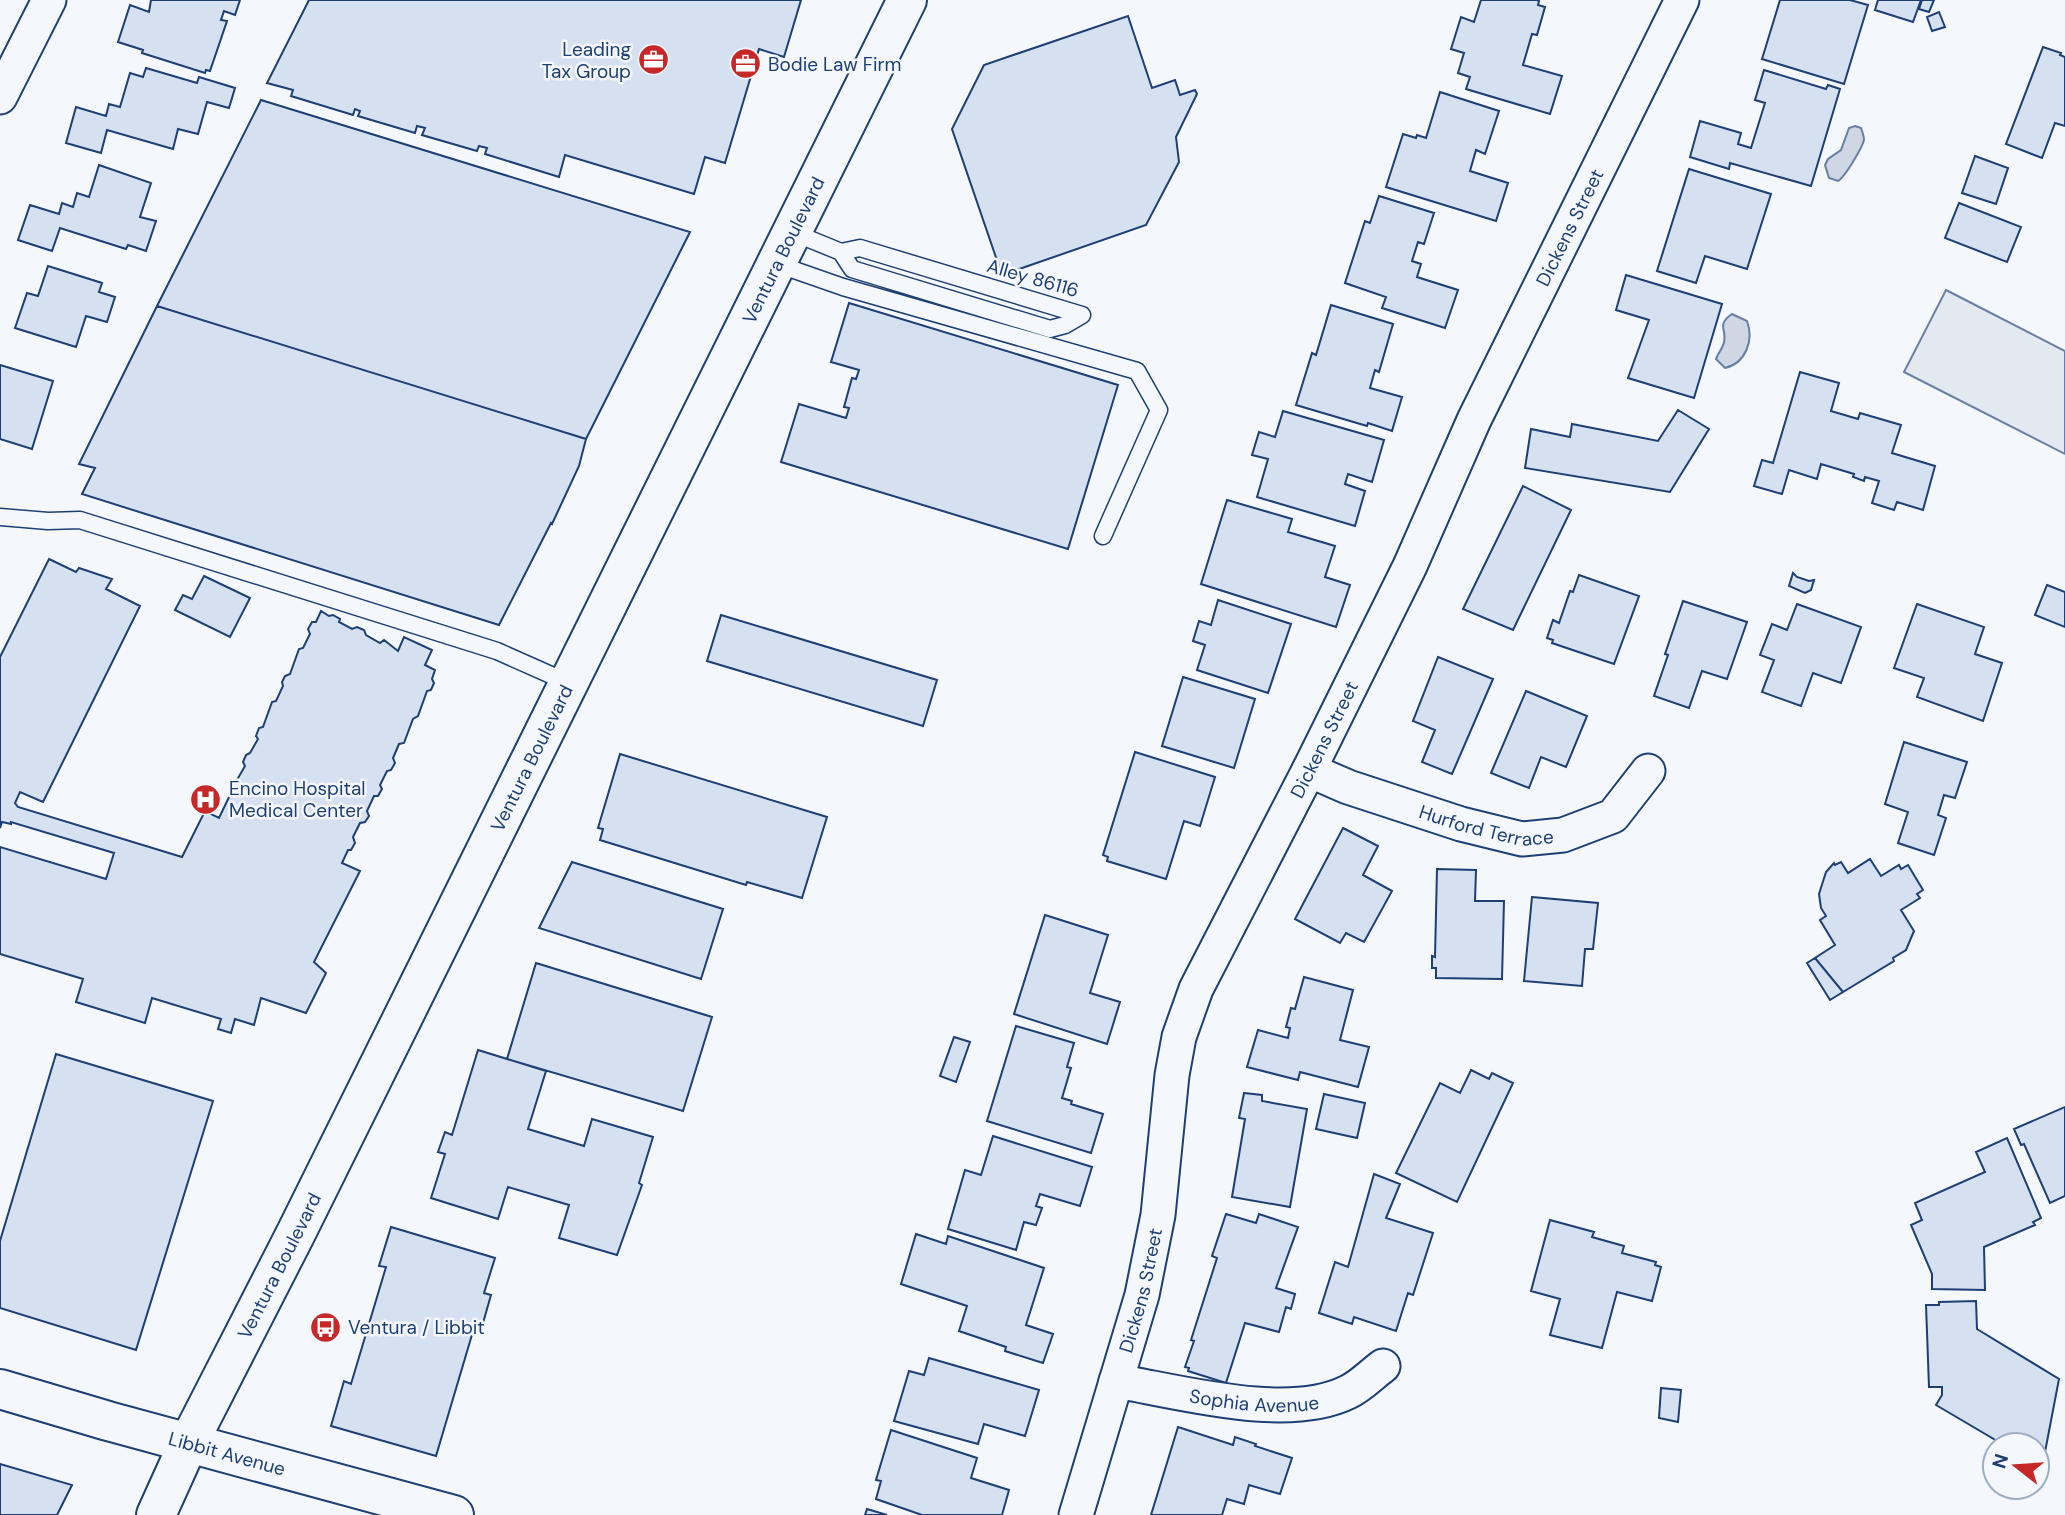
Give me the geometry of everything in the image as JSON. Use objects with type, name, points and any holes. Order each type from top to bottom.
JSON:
[{"type":"main road","name":"Ventura Boulevard","points":[[156,1515],[907,0]]},
{"type":"main road","name":"Libbit Avenue","points":[[0,1389],[107,1422],[190,1442],[454,1515]]},
{"type":"street","points":[[0,97],[49,0]]},
{"type":"street","name":"Dickens Street","points":[[1076,1515],[1142,1295],[1158,1215],[1172,1075],[1180,1037],[1196,989],[1410,566],[1474,420],[1682,0]]},
{"type":"street","name":"Hurford Terrace","points":[[1309,770],[1348,787],[1461,824],[1522,839],[1563,835],[1613,816],[1648,771]]},
{"type":"street","name":"Sophia Avenue","points":[[1116,1381],[1270,1406],[1308,1405],[1349,1392],[1383,1366]]},
{"type":"lane","name":"Alley 86116","points":[[785,248],[841,252],[860,248],[1082,315],[1065,325],[1050,329],[852,269],[841,252]]},
{"type":"lane","points":[[785,248],[843,287],[1137,372],[1159,410],[1103,536]]},
{"type":"lane","points":[[0,517],[48,521],[80,520],[497,651],[569,683]]},
{"type":"shaded area","points":[[1849,128],[1861,128],[1864,137],[1860,149],[1838,181],[1829,178],[1825,165],[1828,159],[1841,150]]},
{"type":"shaded area","points":[[1946,290],[2065,351],[2065,454],[1904,372]]},
{"type":"shaded area","points":[[1732,314],[1747,321],[1749,343],[1743,356],[1725,368],[1716,359],[1725,338],[1724,321]]},
{"type":"building","points":[[151,0],[240,0],[235,15],[224,11],[221,20],[227,21],[210,71],[206,70],[205,73],[142,53],[143,50],[118,42],[130,5],[149,12]]},
{"type":"building","points":[[309,0],[801,0],[784,57],[759,49],[725,163],[705,157],[694,194],[565,155],[559,177],[485,154],[487,148],[479,146],[477,151],[422,135],[425,128],[417,126],[415,133],[358,116],[360,111],[355,109],[353,115],[291,96],[293,90],[267,83]]},
{"type":"building","points":[[1481,0],[1537,0],[1538,5],[1545,7],[1537,35],[1532,34],[1523,65],[1562,76],[1550,114],[1466,89],[1470,77],[1458,73],[1464,53],[1451,49],[1461,17],[1474,22]]},
{"type":"building","points":[[1780,0],[1850,0],[1868,5],[1844,84],[1762,59]]},
{"type":"building","points":[[1878,0],[1921,0],[1913,22],[1875,10]]},
{"type":"building","points":[[1922,0],[1934,0],[1929,12],[1919,9]]},
{"type":"building","points":[[1939,12],[1945,27],[1932,31],[1927,17]]},
{"type":"building","points":[[1128,16],[1152,88],[1175,80],[1180,95],[1195,90],[1197,94],[1176,137],[1179,162],[1146,225],[1002,275],[952,129],[984,65]]},
{"type":"building","points":[[2043,47],[2065,57],[2065,126],[2055,123],[2042,158],[2006,144]]},
{"type":"building","points":[[146,68],[197,83],[199,77],[235,88],[229,108],[207,102],[198,134],[178,129],[173,149],[107,130],[101,153],[66,143],[76,107],[106,116],[109,104],[120,107],[130,73],[143,77]]},
{"type":"building","points":[[1764,70],[1826,89],[1828,85],[1840,89],[1811,186],[1730,163],[1729,169],[1690,157],[1700,121],[1741,133],[1738,144],[1751,148],[1765,103],[1755,100]]},
{"type":"building","points":[[1440,92],[1499,111],[1485,154],[1476,150],[1470,171],[1508,183],[1496,221],[1386,187],[1403,134],[1426,138]]},
{"type":"building","points":[[261,100],[690,232],[586,439],[157,306]]},
{"type":"building","points":[[1975,156],[2008,168],[1996,204],[1962,193]]},
{"type":"building","points":[[99,165],[151,183],[140,217],[156,221],[146,251],[128,245],[126,249],[60,228],[52,251],[18,240],[30,205],[59,214],[62,203],[73,207],[77,193],[89,197]]},
{"type":"building","points":[[1689,169],[1771,194],[1747,269],[1705,256],[1696,283],[1657,271]]},
{"type":"building","points":[[1379,196],[1434,213],[1424,244],[1418,242],[1412,261],[1421,264],[1417,277],[1458,290],[1445,328],[1382,308],[1386,297],[1345,283],[1365,221],[1370,223]]},
{"type":"building","points":[[1959,203],[2021,227],[2007,262],[1945,238]]},
{"type":"building","points":[[48,266],[102,283],[99,292],[115,297],[107,322],[86,316],[76,347],[15,328],[27,293],[38,296]]},
{"type":"building","points":[[1626,275],[1722,304],[1694,398],[1628,378],[1649,320],[1616,310]]},
{"type":"building","points":[[849,303],[1118,385],[1068,549],[781,462],[799,404],[846,418],[849,408],[844,407],[852,378],[856,379],[859,370],[831,362]]},
{"type":"building","points":[[1331,305],[1393,324],[1379,372],[1375,370],[1370,388],[1402,397],[1392,431],[1296,405],[1312,353],[1316,355]]},
{"type":"building","points":[[157,306],[586,439],[579,466],[552,524],[499,625],[82,494],[95,468],[79,464]]},
{"type":"building","points":[[0,365],[53,381],[32,449],[0,439]]},
{"type":"building","points":[[1800,372],[1839,383],[1831,411],[1858,419],[1860,413],[1901,425],[1892,453],[1935,466],[1923,510],[1897,502],[1894,510],[1872,503],[1879,481],[1865,477],[1864,481],[1853,477],[1854,474],[1821,464],[1817,479],[1789,470],[1782,494],[1754,486],[1762,460],[1773,463]]},
{"type":"building","points":[[1678,410],[1709,429],[1670,492],[1525,468],[1531,429],[1570,437],[1572,424],[1658,441]]},
{"type":"building","points":[[1283,411],[1384,440],[1372,482],[1348,474],[1345,484],[1365,491],[1355,526],[1257,497],[1268,459],[1252,455],[1259,432],[1275,437]]},
{"type":"building","points":[[1523,486],[1571,510],[1513,630],[1463,609]]},
{"type":"building","points":[[1227,500],[1292,519],[1288,532],[1335,546],[1325,577],[1350,585],[1336,627],[1201,584]]},
{"type":"building","points":[[49,559],[76,572],[79,568],[112,579],[106,589],[140,606],[43,802],[20,792],[15,803],[18,807],[182,857],[205,811],[219,818],[231,793],[230,787],[237,780],[245,766],[243,762],[246,755],[258,739],[256,736],[259,728],[263,727],[272,702],[276,701],[283,686],[285,676],[290,674],[299,649],[303,648],[310,634],[308,629],[312,622],[316,622],[321,611],[340,619],[339,622],[352,629],[357,627],[364,630],[366,635],[380,643],[384,640],[398,651],[404,637],[432,650],[425,665],[435,670],[432,679],[434,683],[431,690],[427,691],[418,716],[413,719],[404,743],[399,744],[393,758],[395,763],[391,770],[387,771],[380,785],[382,789],[378,796],[374,796],[367,811],[369,816],[365,822],[360,823],[353,837],[355,843],[342,863],[360,871],[314,962],[326,973],[306,1013],[261,998],[254,1025],[235,1019],[231,1033],[218,1029],[221,1019],[152,998],[145,1023],[76,1002],[83,979],[0,954],[0,847],[106,879],[114,853],[11,822],[2,822],[0,828],[0,657]]},
{"type":"building","points":[[1793,573],[1809,581],[1814,580],[1811,590],[1805,593],[1789,586]]},
{"type":"building","points":[[1579,575],[1639,596],[1614,664],[1552,643],[1553,640],[1547,638],[1553,620],[1559,623],[1570,591],[1573,592]]},
{"type":"building","points":[[204,576],[250,598],[230,637],[175,610],[183,595],[192,599]]},
{"type":"building","points":[[2047,585],[2065,592],[2065,627],[2035,615]]},
{"type":"building","points":[[1218,600],[1291,624],[1268,693],[1197,670],[1205,645],[1193,641],[1199,621],[1211,625]]},
{"type":"building","points":[[1683,601],[1747,622],[1727,679],[1702,671],[1689,708],[1654,696]]},
{"type":"building","points":[[1797,604],[1861,627],[1841,683],[1813,673],[1801,706],[1762,692],[1774,660],[1760,655],[1772,624],[1787,630]]},
{"type":"building","points":[[1917,604],[1984,627],[1975,654],[2002,663],[1983,721],[1917,697],[1924,678],[1894,668]]},
{"type":"building","points":[[721,615],[937,680],[923,726],[707,661]]},
{"type":"building","points":[[1438,657],[1493,679],[1452,774],[1422,762],[1435,730],[1413,721]]},
{"type":"building","points":[[1183,677],[1255,699],[1234,768],[1162,746]]},
{"type":"building","points":[[1526,691],[1587,716],[1566,767],[1541,757],[1529,788],[1491,773]]},
{"type":"building","points":[[1904,742],[1967,762],[1955,798],[1944,795],[1938,815],[1946,818],[1934,855],[1898,843],[1908,812],[1885,804]]},
{"type":"building","points":[[1135,752],[1215,777],[1200,826],[1184,821],[1166,879],[1107,861],[1108,857],[1103,855]]},
{"type":"building","points":[[620,754],[827,817],[802,898],[747,882],[746,885],[600,840],[603,829],[598,828]]},
{"type":"building","points":[[1343,828],[1378,846],[1363,875],[1392,891],[1364,942],[1346,933],[1340,943],[1295,919]]},
{"type":"building","points":[[1870,859],[1881,876],[1899,865],[1901,869],[1908,865],[1923,890],[1917,894],[1920,898],[1901,910],[1914,931],[1906,950],[1893,958],[1894,961],[1843,992],[1815,958],[1835,945],[1820,920],[1826,916],[1821,908],[1819,894],[1826,872],[1834,863],[1835,865],[1841,862],[1848,873]]},
{"type":"building","points":[[572,862],[723,909],[701,979],[539,928]]},
{"type":"building","points":[[1437,869],[1476,870],[1475,901],[1504,901],[1502,979],[1436,978],[1436,968],[1432,968],[1432,956],[1435,957]]},
{"type":"building","points":[[1532,897],[1598,903],[1593,949],[1585,949],[1582,986],[1524,981]]},
{"type":"building","points":[[1045,915],[1108,935],[1090,993],[1120,1002],[1107,1044],[1014,1014]]},
{"type":"building","points":[[1815,958],[1843,992],[1830,1000],[1807,963]]},
{"type":"building","points":[[536,963],[712,1017],[683,1111],[507,1059]]},
{"type":"building","points":[[1304,977],[1353,990],[1340,1040],[1369,1047],[1358,1087],[1300,1072],[1298,1080],[1247,1067],[1258,1030],[1288,1038],[1290,1028],[1286,1027],[1291,1008],[1295,1009]]},
{"type":"building","points":[[1016,1026],[1074,1043],[1067,1067],[1071,1068],[1062,1098],[1072,1101],[1071,1104],[1103,1114],[1091,1153],[987,1121]]},
{"type":"building","points":[[954,1037],[970,1042],[956,1082],[940,1076]]},
{"type":"building","points":[[478,1050],[546,1071],[528,1129],[584,1146],[592,1119],[653,1137],[639,1183],[642,1185],[617,1255],[559,1238],[569,1205],[508,1187],[498,1219],[431,1198],[445,1154],[438,1152],[445,1132],[452,1135]]},
{"type":"building","points":[[56,1054],[213,1101],[136,1350],[0,1308],[0,1241]]},
{"type":"building","points":[[1471,1070],[1489,1079],[1492,1073],[1513,1083],[1457,1202],[1396,1173],[1440,1083],[1460,1093]]},
{"type":"building","points":[[1244,1093],[1262,1095],[1262,1101],[1307,1109],[1290,1207],[1232,1197],[1245,1119],[1239,1118]]},
{"type":"building","points":[[1324,1094],[1365,1103],[1357,1138],[1316,1129]]},
{"type":"building","points":[[2065,1107],[2065,1196],[2050,1203],[2024,1144],[2021,1145],[2014,1129]]},
{"type":"building","points":[[993,1136],[1092,1167],[1080,1206],[1040,1194],[1036,1206],[1042,1208],[1036,1225],[1024,1222],[1016,1250],[948,1229],[965,1170],[981,1175]]},
{"type":"building","points":[[2007,1138],[2041,1218],[2033,1222],[2035,1225],[1984,1247],[1985,1290],[1932,1289],[1932,1274],[1911,1225],[1922,1220],[1915,1203],[1985,1172],[1976,1152]]},
{"type":"building","points":[[1374,1174],[1400,1184],[1386,1218],[1433,1233],[1413,1295],[1408,1293],[1396,1331],[1354,1317],[1352,1324],[1319,1313],[1335,1262],[1348,1267]]},
{"type":"building","points":[[1226,1214],[1256,1223],[1259,1214],[1298,1227],[1276,1288],[1295,1294],[1291,1309],[1286,1307],[1279,1332],[1245,1323],[1226,1383],[1188,1371],[1189,1368],[1185,1367],[1217,1258],[1212,1256]]},
{"type":"building","points":[[1550,1220],[1594,1232],[1592,1237],[1624,1246],[1622,1253],[1656,1262],[1655,1265],[1661,1267],[1652,1301],[1617,1292],[1602,1348],[1550,1335],[1560,1299],[1531,1291]]},
{"type":"building","points":[[391,1227],[495,1258],[484,1293],[491,1295],[481,1330],[474,1328],[436,1456],[331,1426],[344,1381],[351,1384],[386,1267],[379,1266]]},
{"type":"building","points":[[916,1234],[946,1244],[948,1236],[1044,1268],[1026,1325],[1053,1334],[1043,1363],[1005,1351],[1006,1347],[959,1331],[967,1306],[901,1284]]},
{"type":"building","points":[[1976,1301],[1977,1329],[2059,1379],[2049,1431],[1981,1431],[1936,1405],[1942,1395],[1942,1387],[1929,1387],[1926,1305],[1939,1305],[1939,1302]]},
{"type":"building","points":[[929,1358],[1039,1390],[1025,1436],[984,1424],[978,1444],[894,1421],[909,1371],[924,1375]]},
{"type":"building","points":[[1661,1388],[1681,1390],[1678,1422],[1659,1418]]},
{"type":"building","points":[[1178,1427],[1233,1445],[1235,1437],[1292,1458],[1280,1494],[1249,1485],[1244,1504],[1227,1499],[1222,1515],[1151,1515]]},
{"type":"building","points":[[891,1430],[977,1458],[971,1478],[1009,1490],[1002,1515],[922,1515],[876,1499],[881,1481],[876,1480]]},
{"type":"building","points":[[0,1464],[72,1485],[57,1515],[0,1515]]},
{"type":"building","points":[[867,1509],[887,1515],[865,1515]]},
{"type":"place","name":"Leading Tax Group","points":[[654,60]]},
{"type":"place","name":"Bodie Law Firm","points":[[745,64]]},
{"type":"place","name":"Encino Hospital Medical Center","points":[[206,799]]},
{"type":"place","name":"Ventura / Libbit","points":[[325,1327]]}]
